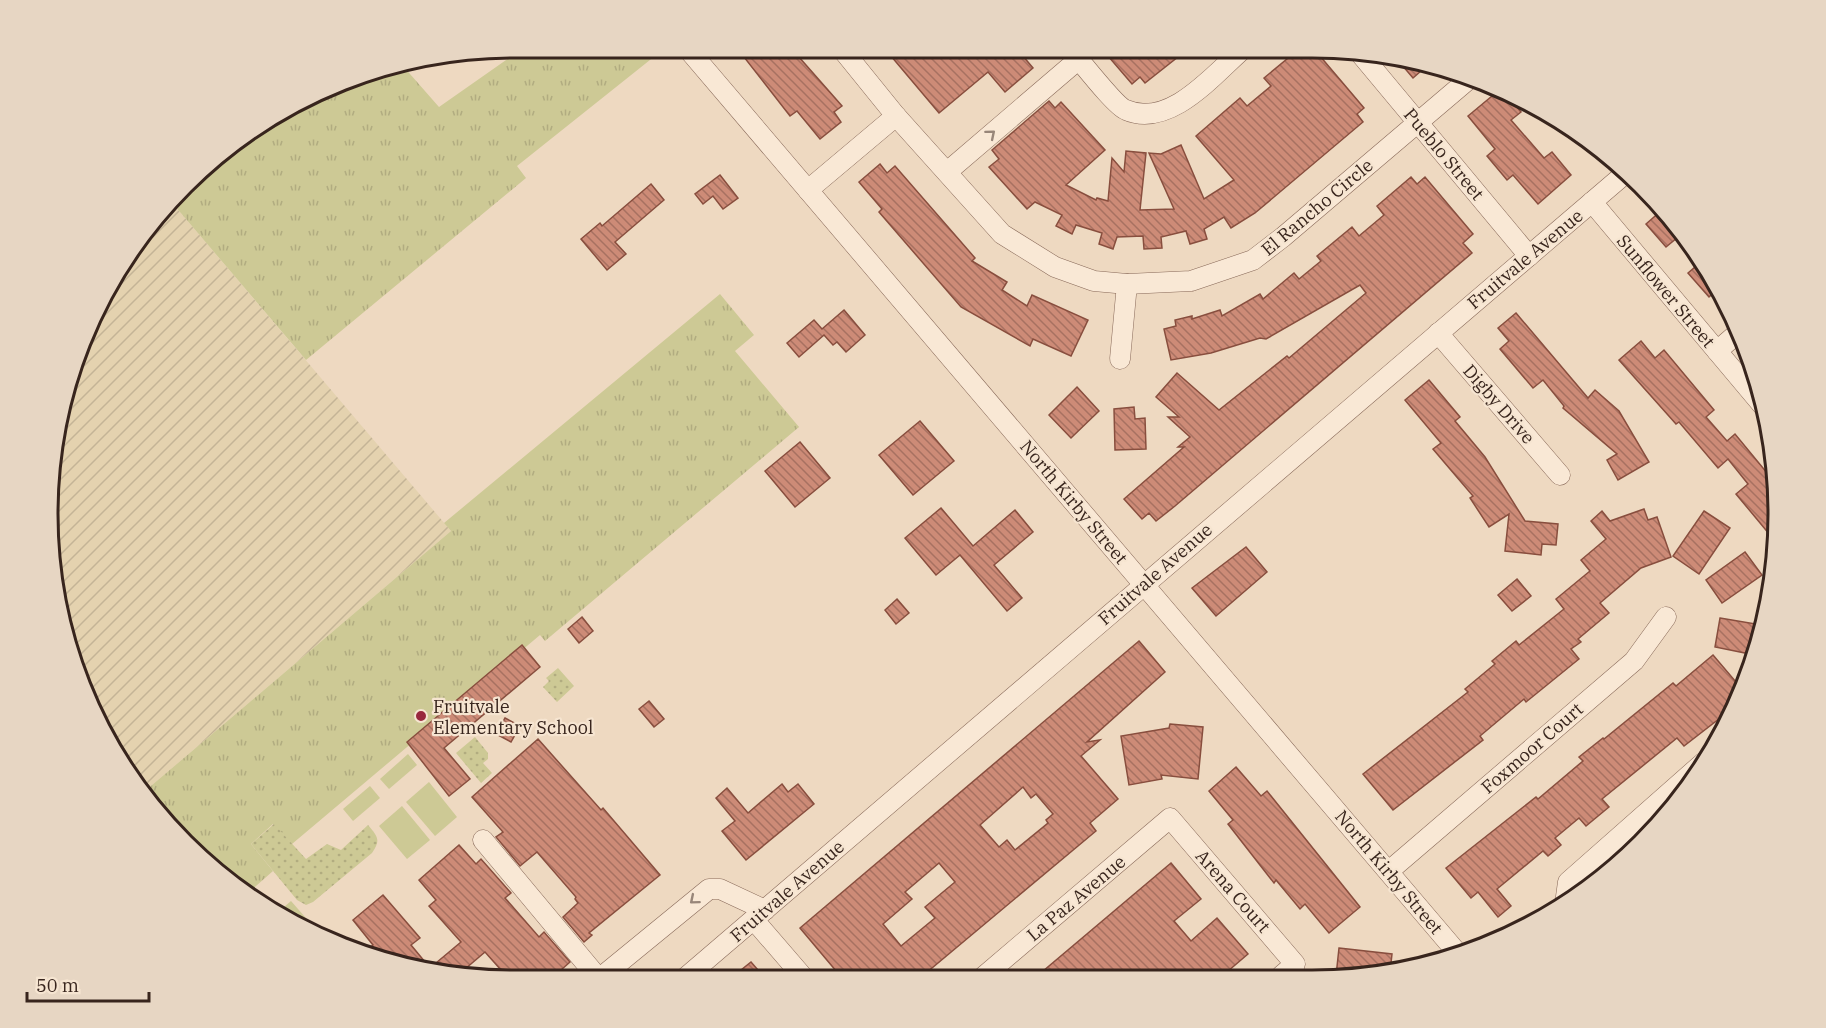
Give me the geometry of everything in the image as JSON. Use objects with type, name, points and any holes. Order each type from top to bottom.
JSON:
[{"type":"street","name":"North Kirby Street","points":[[696,58],[1452,947]]},
{"type":"street","name":"El Rancho Circle","points":[[849,58],[896,116],[1002,234],[1055,267],[1094,281],[1128,284],[1191,281],[1253,260],[1462,85]]},
{"type":"street","points":[[947,172],[1070,58]]},
{"type":"street","points":[[1078,58],[1125,110],[1148,115],[1171,108],[1232,58]]},
{"type":"street","name":"Pueblo Street","points":[[1367,62],[1529,256]]},
{"type":"street","points":[[808,190],[896,116]]},
{"type":"street","name":"Fruitvale Avenue","points":[[694,970],[1619,179]]},
{"type":"street","name":"Sunflower Street","points":[[1592,202],[1750,391]]},
{"type":"street","points":[[1120,358],[1128,284]]},
{"type":"street","name":"Digby Drive","points":[[1438,333],[1560,475]]},
{"type":"street","points":[[1717,351],[1732,338]]},
{"type":"street","name":"Foxmoor Court","points":[[1389,872],[1634,661],[1666,617]]},
{"type":"street","points":[[1567,892],[1568,882],[1677,786]]},
{"type":"street","name":"Arena Court","points":[[1170,818],[1288,970]]},
{"type":"street","name":"La Paz Avenue","points":[[991,970],[1170,818]]},
{"type":"street","points":[[483,840],[591,970]]},
{"type":"street","points":[[610,970],[710,889],[720,890],[759,915],[798,970]]},
{"type":"shaded area","points":[[177,209],[451,531],[150,787],[135,767],[105,715],[74,632],[67,603],[59,544],[59,484],[67,425],[93,340],[105,313],[135,261]]},
{"type":"green space","points":[[509,58],[652,58],[517,166],[526,178],[306,360],[177,209],[214,172],[261,135],[313,105],[340,93],[408,71],[439,107]]},
{"type":"green space","points":[[720,294],[754,335],[735,351],[799,427],[545,641],[540,635],[292,844],[273,824],[251,844],[273,871],[254,888],[192,836],[150,787],[451,531],[444,523]]},
{"type":"green space","points":[[558,668],[574,686],[557,702],[543,687],[549,681],[546,678]]},
{"type":"green space","points":[[475,737],[488,753],[488,759],[483,763],[492,773],[481,783],[456,753]]},
{"type":"green space","points":[[408,754],[417,765],[389,789],[380,779]]},
{"type":"green space","points":[[429,782],[457,817],[435,836],[406,802]]},
{"type":"green space","points":[[370,786],[380,798],[353,821],[343,809]]},
{"type":"green space","points":[[402,806],[430,840],[407,859],[379,826]]},
{"type":"green space","points":[[274,824],[306,859],[327,844],[341,850],[368,825],[376,836],[377,845],[372,853],[313,902],[306,905],[297,900],[251,844]]},
{"type":"green space","points":[[291,901],[308,920],[286,908],[284,907]]},
{"type":"building","points":[[745,58],[800,58],[842,106],[834,112],[841,122],[820,139],[797,111],[790,116]]},
{"type":"building","points":[[893,58],[1025,58],[1033,68],[1005,92],[988,72],[939,113]]},
{"type":"building","points":[[1110,58],[1177,58],[1145,83],[1140,77],[1132,84]]},
{"type":"building","points":[[1288,58],[1322,58],[1364,108],[1357,114],[1363,122],[1255,213],[1231,228],[1224,217],[1204,229],[1207,239],[1190,244],[1186,231],[1161,237],[1162,248],[1144,249],[1143,236],[1117,237],[1113,249],[1099,244],[1102,233],[1076,225],[1072,234],[1056,226],[1062,215],[1035,202],[1027,209],[989,167],[999,159],[992,150],[1049,101],[1055,108],[1061,102],[1105,150],[1066,185],[1096,200],[1097,198],[1108,201],[1112,158],[1124,172],[1126,151],[1146,153],[1140,210],[1174,209],[1149,153],[1161,154],[1181,145],[1204,199],[1234,180],[1196,136],[1240,98],[1247,106],[1271,86],[1264,78]]},
{"type":"building","points":[[1404,68],[1420,72],[1413,78]]},
{"type":"building","points":[[1492,96],[1517,107],[1521,112],[1511,120],[1544,158],[1552,152],[1571,175],[1538,204],[1513,175],[1507,180],[1487,156],[1495,149],[1468,116]]},
{"type":"building","points":[[880,164],[887,173],[895,166],[975,258],[972,261],[1007,282],[1002,290],[1027,306],[1032,295],[1088,320],[1071,356],[1033,339],[1030,346],[961,307],[879,212],[882,209],[859,182]]},
{"type":"building","points":[[720,175],[738,198],[723,209],[713,196],[703,204],[695,194]]},
{"type":"building","points":[[1411,177],[1417,184],[1425,177],[1473,234],[1463,243],[1472,253],[1175,506],[1156,521],[1149,513],[1142,519],[1124,499],[1184,447],[1178,447],[1190,437],[1168,417],[1179,417],[1156,397],[1177,373],[1219,410],[1287,356],[1289,358],[1366,293],[1360,285],[1266,339],[1260,338],[1211,353],[1171,360],[1164,329],[1176,326],[1175,320],[1192,316],[1192,319],[1220,310],[1222,316],[1260,294],[1263,299],[1294,273],[1299,279],[1321,261],[1317,256],[1352,227],[1359,236],[1384,215],[1377,206]]},
{"type":"building","points":[[651,184],[664,200],[615,242],[626,254],[607,270],[581,239],[600,223],[602,226]]},
{"type":"building","points":[[1655,216],[1675,240],[1666,247],[1646,224]]},
{"type":"building","points":[[1695,267],[1711,295],[1709,297],[1688,273]]},
{"type":"building","points":[[844,310],[865,335],[846,352],[837,342],[833,345],[824,335],[799,357],[787,343],[814,320],[822,329]]},
{"type":"building","points":[[1516,313],[1588,398],[1595,390],[1619,411],[1649,462],[1618,480],[1607,460],[1617,454],[1563,408],[1564,406],[1543,380],[1533,388],[1500,349],[1509,341],[1498,328]]},
{"type":"building","points":[[1641,341],[1655,358],[1664,350],[1714,410],[1706,417],[1727,441],[1735,434],[1766,471],[1767,532],[1736,494],[1748,484],[1728,459],[1718,468],[1679,422],[1676,424],[1619,360]]},
{"type":"building","points":[[1429,380],[1460,417],[1455,421],[1485,457],[1525,521],[1558,524],[1556,545],[1542,544],[1541,555],[1505,551],[1509,514],[1489,527],[1470,498],[1473,496],[1433,449],[1441,443],[1405,400]]},
{"type":"building","points":[[1077,387],[1099,411],[1071,438],[1049,415]]},
{"type":"building","points":[[1134,407],[1135,419],[1145,418],[1146,449],[1115,450],[1114,409]]},
{"type":"building","points":[[920,421],[954,461],[913,495],[879,455]]},
{"type":"building","points":[[800,442],[830,478],[795,507],[765,471]]},
{"type":"building","points":[[941,508],[973,546],[1015,510],[1033,532],[994,565],[1022,598],[1007,611],[960,555],[936,575],[905,538]]},
{"type":"building","points":[[1644,509],[1648,520],[1657,517],[1671,557],[1641,568],[1600,603],[1609,613],[1578,639],[1581,642],[1571,649],[1579,659],[1526,702],[1524,699],[1480,736],[1483,740],[1393,810],[1363,774],[1468,692],[1465,689],[1495,664],[1492,661],[1516,641],[1519,645],[1564,609],[1556,599],[1590,571],[1581,560],[1606,539],[1591,521],[1602,511],[1610,521]]},
{"type":"building","points":[[1704,511],[1730,528],[1699,574],[1673,556]]},
{"type":"building","points":[[1246,547],[1267,572],[1216,616],[1192,588]]},
{"type":"building","points":[[1745,552],[1762,575],[1722,603],[1706,580]]},
{"type":"building","points":[[1517,579],[1531,596],[1512,611],[1498,595]]},
{"type":"building","points":[[897,599],[909,613],[896,624],[885,610]]},
{"type":"building","points":[[582,617],[593,631],[579,643],[568,629]]},
{"type":"building","points":[[1720,618],[1754,624],[1745,653],[1715,647]]},
{"type":"building","points":[[1139,641],[1165,672],[1087,742],[1100,740],[1081,756],[1118,799],[1090,823],[1096,831],[930,970],[835,970],[800,928]],"holes":[[[1023,787],[1031,798],[1036,794],[1053,814],[1046,820],[1048,823],[1015,850],[1007,840],[999,847],[980,825]],[[939,863],[955,882],[925,907],[935,918],[901,946],[883,924],[912,899],[905,892]]]},
{"type":"building","points":[[522,645],[540,667],[444,748],[470,779],[449,796],[407,742]]},
{"type":"building","points":[[1713,655],[1735,681],[1719,719],[1684,746],[1677,738],[1602,799],[1609,807],[1586,826],[1579,818],[1555,838],[1561,845],[1548,856],[1543,851],[1497,889],[1511,906],[1498,917],[1478,892],[1471,898],[1446,868],[1536,797],[1538,799],[1583,761],[1579,757],[1603,738],[1673,683],[1676,686]]},
{"type":"building","points":[[649,701],[664,719],[654,727],[639,709]]},
{"type":"building","points":[[505,718],[520,726],[511,742],[496,734]]},
{"type":"building","points":[[1170,724],[1203,727],[1198,779],[1161,775],[1162,779],[1129,785],[1121,736],[1169,728]]},
{"type":"building","points":[[538,739],[601,810],[603,808],[660,875],[589,933],[592,935],[584,942],[563,917],[578,903],[576,897],[537,852],[520,866],[496,837],[503,832],[472,797]]},
{"type":"building","points":[[1236,767],[1261,796],[1267,791],[1360,907],[1329,933],[1305,904],[1300,909],[1276,880],[1274,883],[1228,824],[1233,820],[1209,791]]},
{"type":"building","points":[[782,784],[788,792],[798,784],[814,804],[746,860],[722,831],[735,821],[716,798],[727,788],[748,813]]},
{"type":"building","points":[[459,845],[476,864],[481,859],[511,893],[505,898],[539,937],[544,932],[570,962],[561,970],[501,970],[485,952],[467,967],[436,963],[461,942],[429,906],[436,900],[419,880]]},
{"type":"building","points":[[1171,863],[1201,899],[1174,921],[1191,941],[1217,918],[1248,954],[1229,970],[1044,970]]},
{"type":"building","points":[[383,895],[420,938],[411,945],[424,961],[372,946],[353,920]]},
{"type":"building","points":[[1339,948],[1392,954],[1391,963],[1337,969]]},
{"type":"building","points":[[751,962],[758,970],[741,970]]},
{"type":"place","name":"Fruitvale Elementary School","points":[[421,716]]}]
